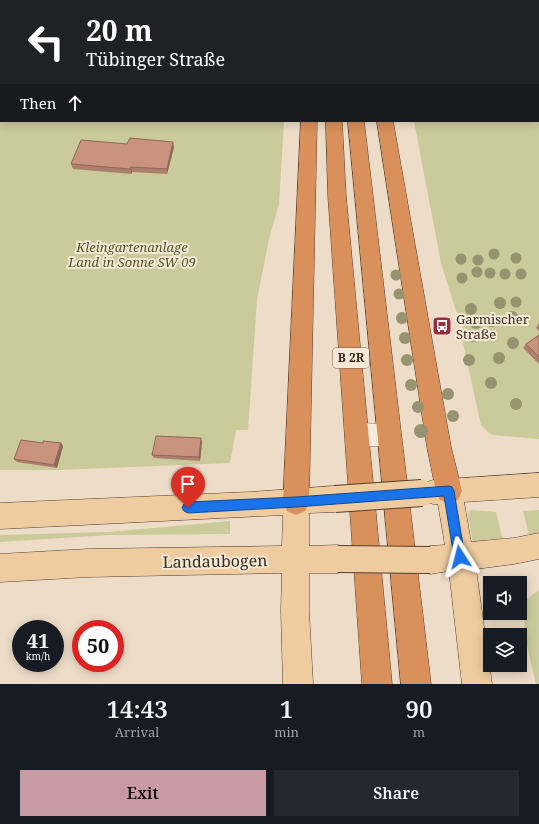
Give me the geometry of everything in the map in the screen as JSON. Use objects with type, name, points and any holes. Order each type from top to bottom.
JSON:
[{"type":"highway","points":[[296,502],[309,122]]},
{"type":"highway","name":"B 2R","points":[[334,122],[337,196],[358,434],[377,684]]},
{"type":"highway","name":"B 2R","points":[[356,122],[416,684]]},
{"type":"highway","points":[[385,122],[439,447],[449,491]]},
{"type":"main road","points":[[0,516],[296,502],[539,485]]},
{"type":"main road","points":[[449,491],[467,597],[477,684]]},
{"type":"main road","points":[[296,502],[298,684]]},
{"type":"main road","name":"Landaubogen","points":[[0,568],[88,563],[296,559],[430,560],[514,551],[539,546]]},
{"type":"lane","points":[[358,434],[389,435]]},
{"type":"green space","name":"Kleingartenanlage Land in Sonne SW 09","points":[[0,122],[284,122],[279,204],[269,239],[257,300],[248,430],[236,430],[230,463],[59,470],[0,470]]},
{"type":"green space","points":[[414,122],[539,122],[539,439],[493,435],[481,425],[461,334],[463,330],[460,315],[456,311],[441,263]]},
{"type":"green space","points":[[471,510],[496,512],[503,541],[473,543],[468,516]]},
{"type":"green space","points":[[539,510],[539,533],[529,535],[523,511]]},
{"type":"green space","points":[[230,521],[230,534],[109,535],[0,542],[0,535],[109,532]]},
{"type":"green space","points":[[539,590],[539,684],[536,684],[527,646],[527,628],[524,628],[524,620],[527,620],[527,599]]},
{"type":"building","points":[[130,138],[173,142],[167,169],[131,167],[130,169],[71,164],[81,140],[127,144]]},
{"type":"building","points":[[539,335],[539,357],[526,344]]},
{"type":"building","points":[[156,436],[201,438],[199,457],[152,455]]},
{"type":"building","points":[[21,440],[43,443],[43,441],[61,443],[54,465],[14,459]]},
{"type":"place","name":"Garmischer Straße","points":[[442,326]]},
{"type":"route","points":[[188,508],[449,491],[460,557]]}]
